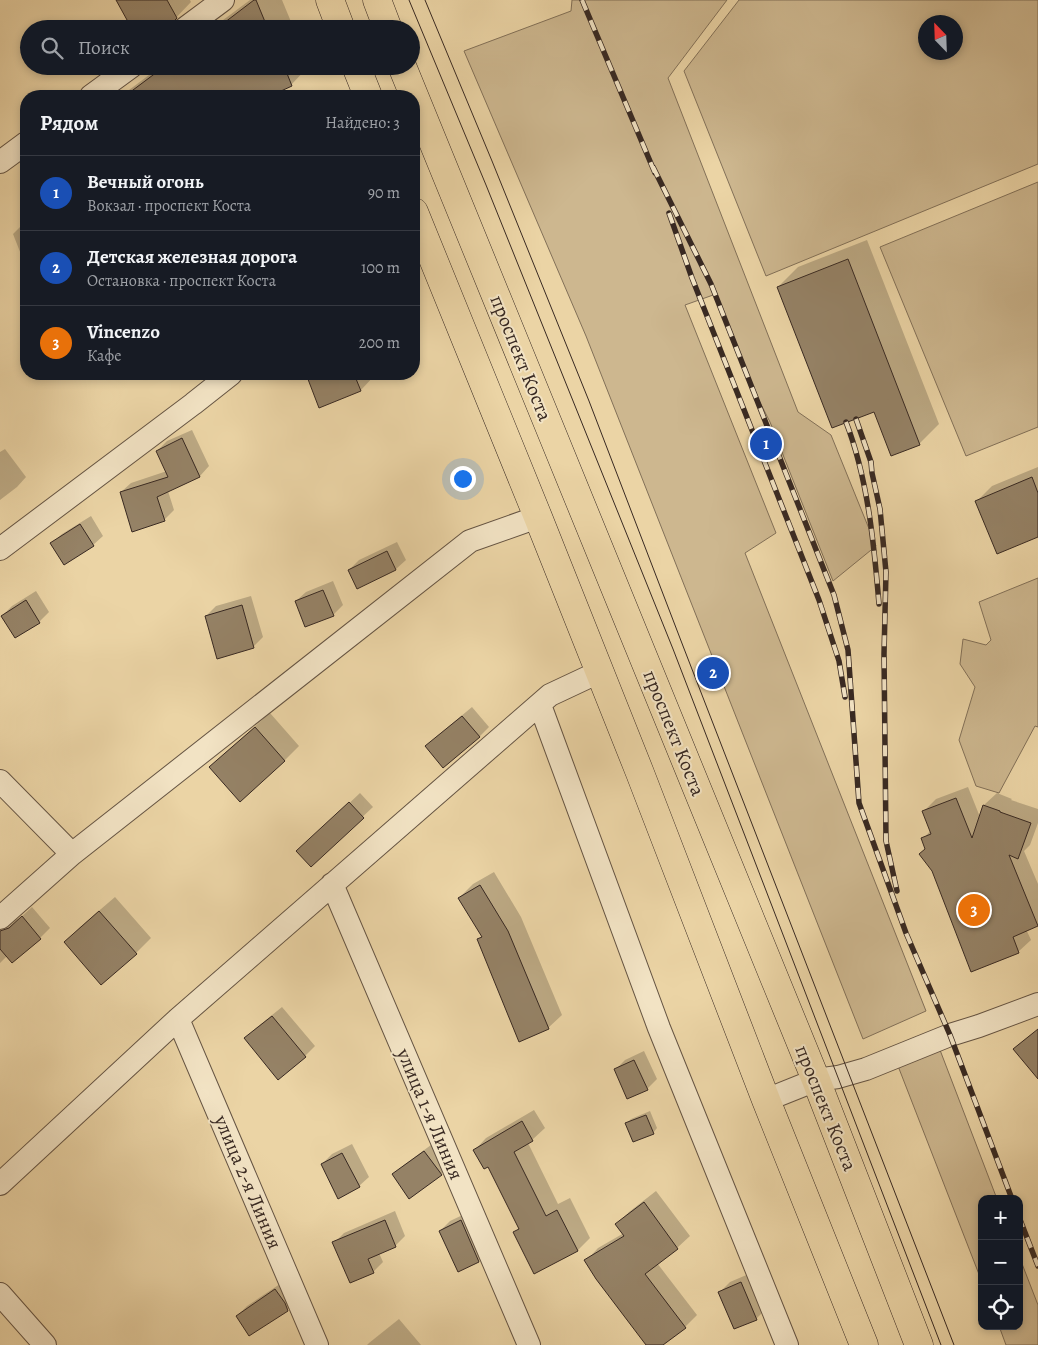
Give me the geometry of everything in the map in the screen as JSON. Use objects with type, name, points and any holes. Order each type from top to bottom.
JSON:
[{"type":"main road","points":[[330,0],[338,20]]},
{"type":"main road","points":[[377,0],[385,20]]},
{"type":"main road","points":[[360,75],[366,90]]},
{"type":"main road","name":"проспект Коста","points":[[406,75],[412,90]]},
{"type":"main road","name":"проспект Коста","points":[[420,110],[816,1080],[919,1345]]},
{"type":"main road","points":[[420,233],[538,517],[864,1345]]},
{"type":"street","points":[[196,20],[224,0]]},
{"type":"street","points":[[99,90],[120,75]]},
{"type":"street","points":[[0,162],[20,147]]},
{"type":"street","points":[[0,549],[223,380]]},
{"type":"street","points":[[0,918],[72,854],[470,541],[538,517]]},
{"type":"street","points":[[0,1184],[178,1019],[550,695],[599,672]]},
{"type":"street","points":[[540,704],[659,1028],[787,1345]]},
{"type":"street","points":[[0,781],[72,854]]},
{"type":"street","name":"улица 1-я Линия","points":[[332,884],[529,1345]]},
{"type":"street","points":[[766,1100],[816,1080],[838,1077],[866,1069],[950,1035],[1038,1004]]},
{"type":"street","name":"улица 2-я Линия","points":[[178,1019],[317,1345]]},
{"type":"street","points":[[0,1294],[45,1345]]},
{"type":"shaded area","points":[[572,0],[727,0],[668,78],[798,412],[831,435],[876,546],[833,581],[770,422],[747,377],[716,294],[685,305],[776,533],[745,553],[926,1011],[863,1039],[586,336],[464,51],[571,11]]},
{"type":"shaded area","points":[[739,0],[1038,0],[1038,164],[766,276],[684,71]]},
{"type":"shaded area","points":[[1038,182],[1038,427],[966,456],[880,247]]},
{"type":"shaded area","points":[[1038,578],[1038,727],[1035,726],[999,793],[976,786],[959,740],[975,687],[960,664],[963,639],[986,645],[991,640],[979,602]]},
{"type":"shaded area","points":[[940,1050],[995,1195],[978,1195],[978,1272],[898,1066]]},
{"type":"shaded area","points":[[1023,1266],[1038,1305],[1038,1345],[1006,1345],[1000,1330],[1023,1330]]},
{"type":"building","points":[[116,0],[167,0],[177,18],[175,20],[127,20]]},
{"type":"building","points":[[256,0],[264,20],[228,20]]},
{"type":"building","points":[[153,75],[288,75],[292,86],[283,90],[133,90]]},
{"type":"building","points":[[848,259],[920,445],[891,456],[874,412],[832,428],[777,287]]},
{"type":"building","points":[[308,380],[356,380],[361,391],[319,408]]},
{"type":"building","points":[[182,438],[200,477],[157,497],[165,521],[132,532],[120,492],[168,477],[156,451]]},
{"type":"building","points":[[1032,477],[1038,493],[1038,537],[997,554],[975,501]]},
{"type":"building","points":[[80,524],[94,546],[64,565],[50,543]]},
{"type":"building","points":[[387,551],[396,570],[357,589],[348,570]]},
{"type":"building","points":[[323,590],[334,616],[305,627],[295,601]]},
{"type":"building","points":[[26,600],[40,623],[15,638],[1,616]]},
{"type":"building","points":[[242,605],[254,648],[217,659],[205,616]]},
{"type":"building","points":[[462,716],[480,737],[443,768],[425,746]]},
{"type":"building","points":[[255,727],[285,761],[240,802],[209,767]]},
{"type":"building","points":[[956,798],[972,838],[983,805],[1031,823],[1018,859],[1009,855],[1038,926],[1013,937],[1019,953],[971,972],[932,871],[919,854],[925,849],[921,838],[931,834],[922,811]]},
{"type":"building","points":[[349,802],[364,818],[311,867],[296,851]]},
{"type":"building","points":[[480,885],[508,931],[549,1029],[519,1042],[477,939],[482,937],[458,898]]},
{"type":"building","points":[[99,911],[137,954],[101,985],[64,942]]},
{"type":"building","points":[[22,916],[41,939],[12,963],[0,949],[0,931],[9,928]]},
{"type":"building","points":[[272,1016],[306,1057],[278,1080],[244,1038]]},
{"type":"building","points":[[1038,1029],[1038,1079],[1013,1049]]},
{"type":"building","points":[[634,1060],[648,1090],[627,1099],[614,1069]]},
{"type":"building","points":[[646,1115],[654,1134],[633,1142],[625,1123]]},
{"type":"building","points":[[522,1121],[533,1141],[514,1152],[546,1216],[557,1210],[578,1251],[534,1274],[513,1232],[519,1229],[488,1167],[484,1169],[473,1150]]},
{"type":"building","points":[[424,1151],[442,1175],[409,1199],[392,1174]]},
{"type":"building","points":[[342,1153],[360,1187],[338,1199],[321,1164]]},
{"type":"building","points":[[644,1202],[678,1249],[645,1274],[686,1328],[663,1345],[646,1345],[596,1279],[584,1260],[624,1236],[615,1224]]},
{"type":"building","points":[[385,1220],[396,1247],[368,1259],[374,1273],[350,1283],[332,1242]]},
{"type":"building","points":[[461,1220],[479,1262],[458,1272],[439,1231]]},
{"type":"building","points":[[741,1282],[757,1320],[734,1329],[718,1292]]},
{"type":"building","points":[[275,1289],[288,1311],[249,1336],[236,1316]]},
{"type":"tram line","points":[[409,0],[417,20]]},
{"type":"tram line","points":[[425,0],[589,401],[954,1345]]},
{"type":"tram line","points":[[420,26],[673,649],[941,1345]]},
{"type":"railway","points":[[582,0],[655,173]]},
{"type":"railway","points":[[653,167],[711,284],[834,595],[848,650],[859,803],[906,933],[950,1035],[1010,1195]]},
{"type":"railway","points":[[669,213],[692,278],[819,600],[839,661],[845,697]]},
{"type":"railway","points":[[856,419],[871,462],[880,509],[886,572],[884,654],[886,841],[897,891]]},
{"type":"railway","points":[[846,422],[854,444],[865,489],[879,604]]},
{"type":"railway","points":[[1023,1227],[1038,1266]]},
{"type":"place","name":"Вечный огонь","points":[[766,444]]},
{"type":"place","name":"Детская железная дорога","points":[[713,673]]},
{"type":"place","name":"Vincenzo","points":[[974,910]]}]
